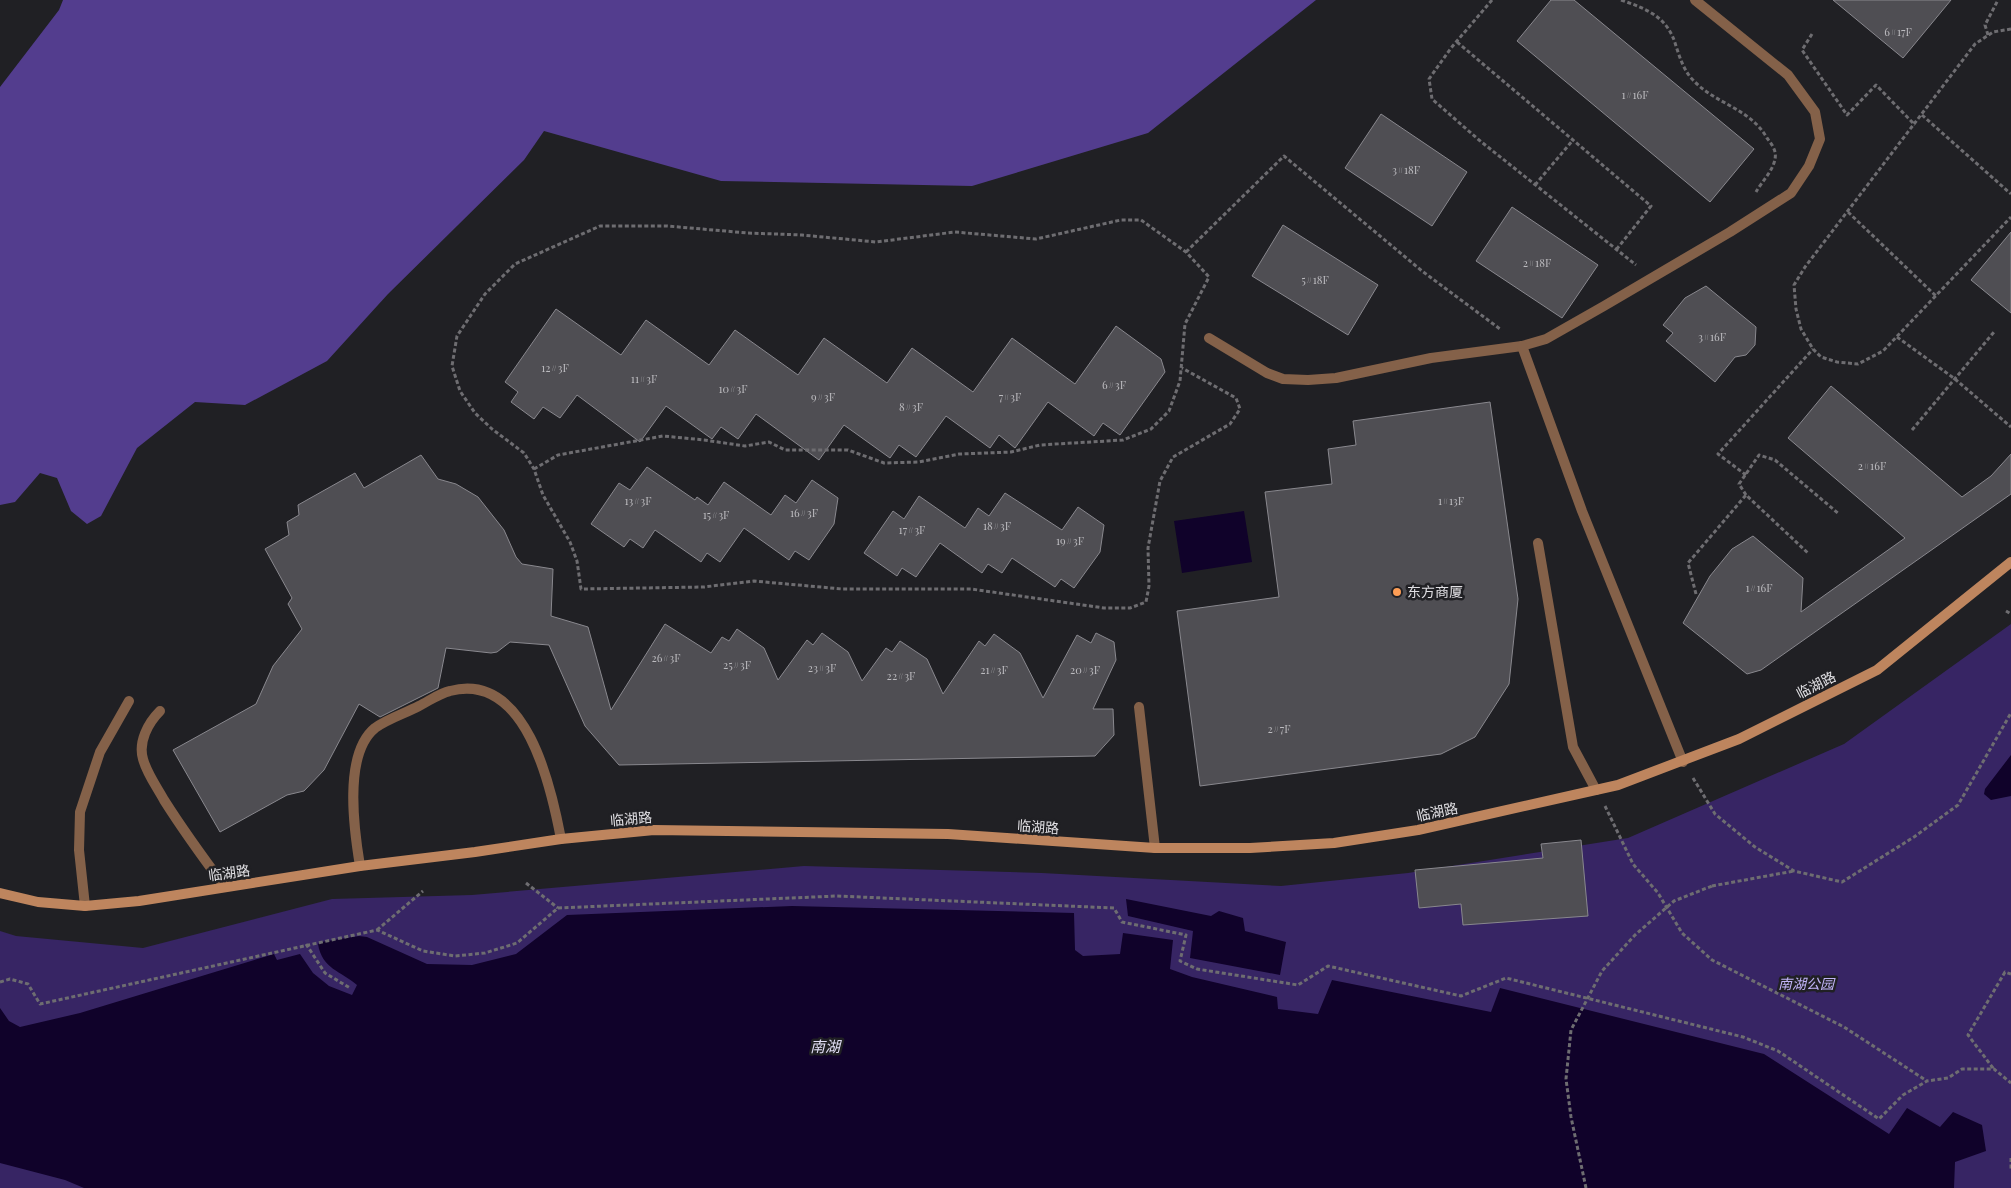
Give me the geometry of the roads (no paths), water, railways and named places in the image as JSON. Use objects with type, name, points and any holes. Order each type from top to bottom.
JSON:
[{"type":"street","points":[[1209,338],[1267,374],[1283,379],[1308,380],[1336,378],[1431,358],[1522,346],[1546,339],[1652,278],[1791,192],[1809,166],[1820,139],[1814,112],[1788,76],[1695,0]]},
{"type":"street","points":[[1522,346],[1582,511],[1683,762]]},
{"type":"street","points":[[1538,544],[1573,747],[1596,790]]},
{"type":"street","name":"临湖路","points":[[0,893],[38,902],[85,906],[561,839],[654,830],[794,830],[948,834],[1155,848],[1250,848],[1334,843],[1418,830],[1618,785],[1683,762],[1739,739],[1877,670],[2011,562]]},
{"type":"street","points":[[360,866],[355,838],[354,778],[361,747],[375,728],[450,691],[475,689],[495,696],[509,706],[524,724],[554,802],[561,839]]},
{"type":"street","points":[[85,906],[79,850],[80,812],[100,752],[130,701]]},
{"type":"street","points":[[1139,707],[1155,848]]},
{"type":"street","points":[[160,711],[150,722],[143,741],[143,758],[152,779],[179,823],[225,887]]},
{"type":"water","points":[[1244,511],[1252,562],[1182,573],[1174,521]]},
{"type":"water","points":[[2011,755],[2011,796],[1991,800],[1984,794],[1985,789]]},
{"type":"water","points":[[1126,899],[1211,916],[1219,911],[1243,918],[1245,931],[1286,942],[1280,975],[1190,958],[1193,931],[1128,916]]},
{"type":"water","name":"南湖","points":[[792,906],[1074,913],[1075,950],[1083,956],[1120,954],[1123,933],[1173,940],[1170,969],[1192,977],[1277,997],[1278,1009],[1318,1014],[1332,980],[1491,1012],[1500,988],[1764,1054],[1889,1134],[1907,1108],[1940,1127],[1953,1112],[1982,1125],[1986,1151],[1955,1162],[1954,1188],[84,1188],[65,1180],[0,1163],[0,1008],[9,1021],[20,1027],[80,1013],[274,954],[277,960],[300,954],[313,973],[329,986],[352,995],[357,985],[328,964],[320,952],[318,944],[321,942],[359,936],[367,937],[427,964],[472,965],[516,954],[567,915]]},
{"type":"place","name":"东方商厦","points":[[1397,592]]},
{"type":"park label","name":"南湖公园","points":[[1806,984]]}]
